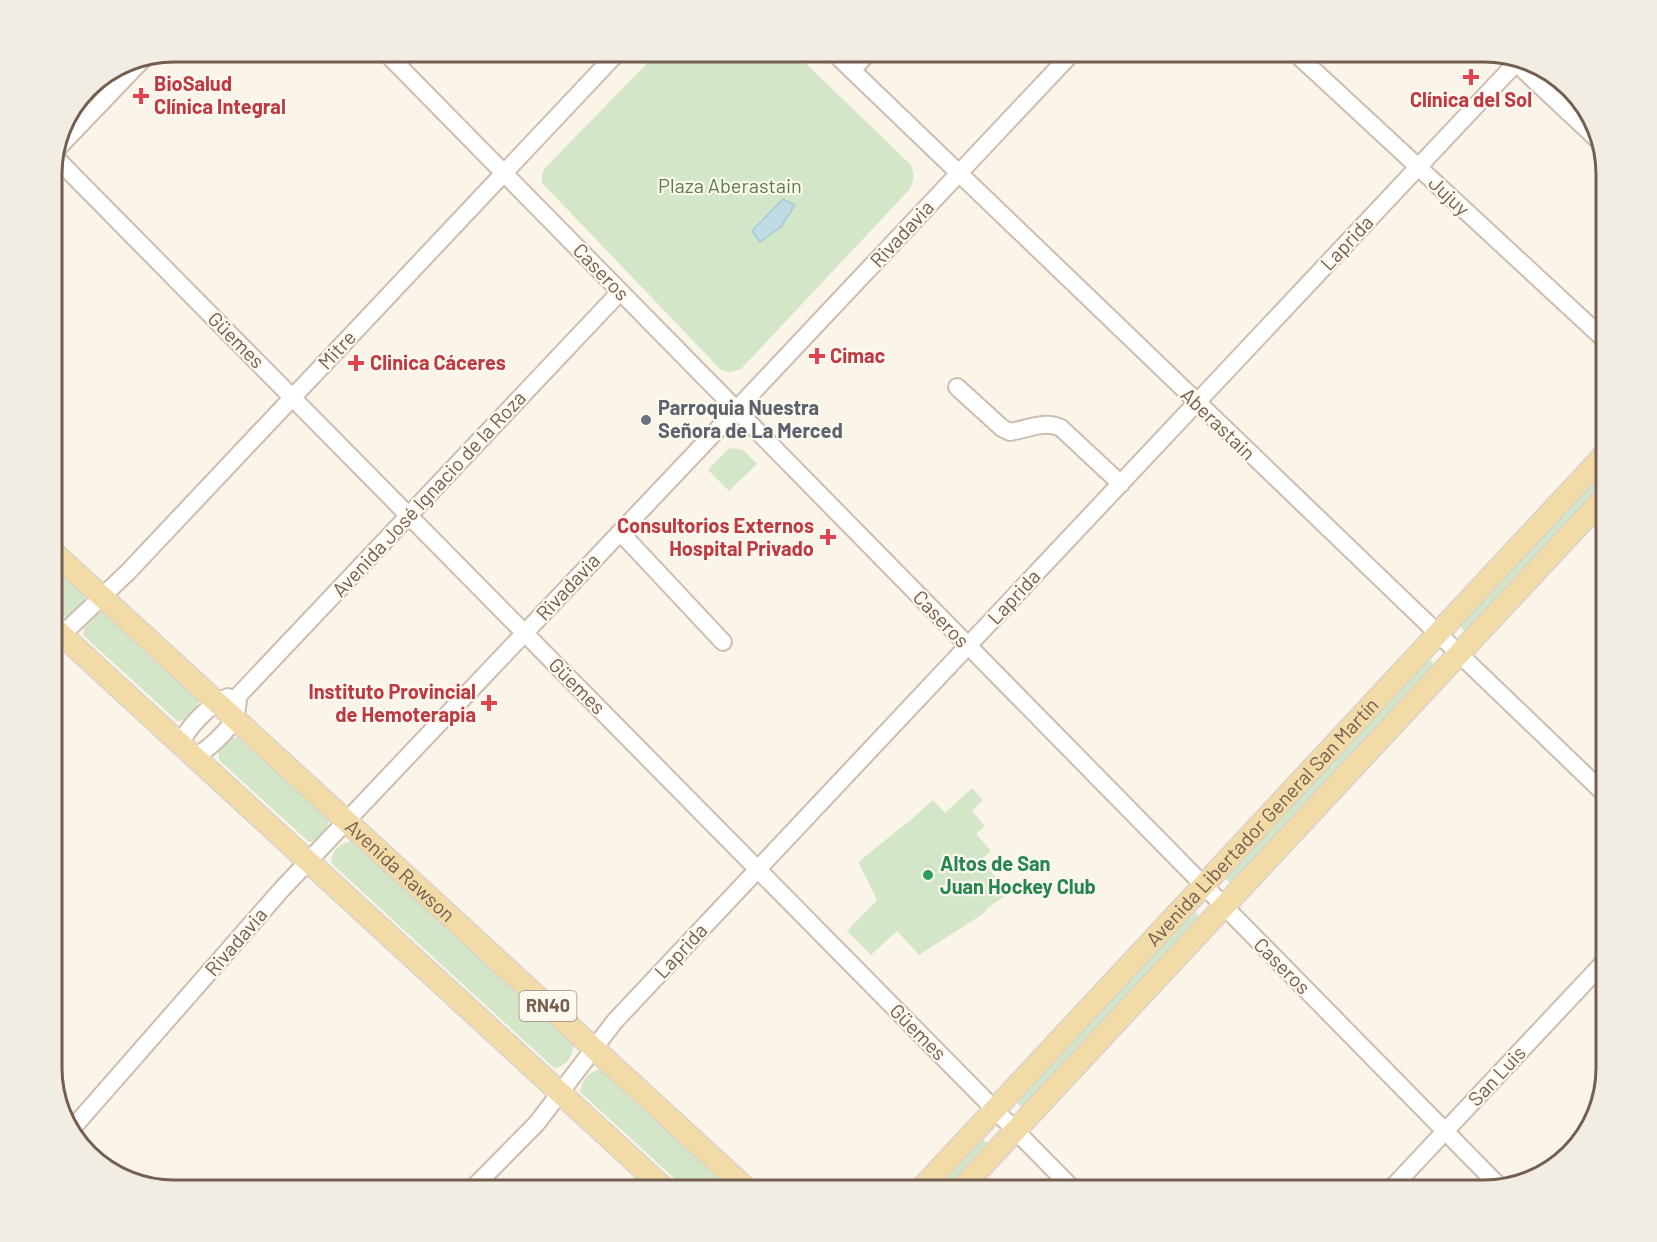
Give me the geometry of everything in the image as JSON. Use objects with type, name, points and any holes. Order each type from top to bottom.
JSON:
[{"type":"main road","name":"Avenida Libertador General San Martín","points":[[929,1180],[1596,464]]},
{"type":"main road","name":"Avenida Libertador General San Martín","points":[[969,1180],[1596,507]]},
{"type":"main road","name":"Avenida Rawson","points":[[62,560],[737,1180]]},
{"type":"main road","name":"RN40","points":[[62,641],[188,750],[655,1180]]},
{"type":"street","name":"Caseros","points":[[395,62],[1493,1180]]},
{"type":"street","name":"Mitre","points":[[62,629],[128,572],[609,62]]},
{"type":"street","name":"Aberastain","points":[[844,62],[1596,785]]},
{"type":"street","points":[[852,70],[860,62]]},
{"type":"street","name":"Rivadavia","points":[[76,1124],[308,861],[1064,62]]},
{"type":"street","name":"Jujuy","points":[[1305,62],[1596,332]]},
{"type":"street","name":"Laprida","points":[[481,1180],[537,1123],[615,1021],[1513,66]]},
{"type":"street","points":[[1521,67],[1586,129]]},
{"type":"street","points":[[67,138],[134,68]]},
{"type":"street","name":"Güemes","points":[[62,164],[1064,1180]]},
{"type":"street","name":"Avenida José Ignacio de la Roza","points":[[238,696],[620,292]]},
{"type":"street","points":[[957,387],[1002,428],[1010,432],[1046,424],[1054,424],[1061,428],[1121,484]]},
{"type":"street","points":[[620,532],[723,642]]},
{"type":"street","points":[[238,696],[237,711],[230,725],[204,752],[188,750],[185,735],[217,702],[238,696]]},
{"type":"street","name":"San Luis","points":[[1399,1180],[1596,971]]},
{"type":"green space","name":"Plaza Aberastain","points":[[648,62],[804,62],[911,165],[913,180],[910,189],[741,369],[729,372],[721,370],[542,183],[544,169]]},
{"type":"green space","points":[[729,448],[743,450],[757,464],[729,491],[708,470]]},
{"type":"green space","points":[[1596,477],[1596,494],[1469,631],[1462,629],[1460,623]]},
{"type":"green space","points":[[62,574],[84,594],[84,600],[66,618],[62,615]]},
{"type":"green space","points":[[103,612],[198,699],[197,708],[190,717],[177,721],[83,635],[84,628],[99,613]]},
{"type":"green space","points":[[1426,659],[1432,661],[1435,667],[1234,883],[1228,882],[1225,877]]},
{"type":"green space","points":[[233,737],[241,738],[329,818],[325,831],[320,837],[309,842],[219,760],[221,746]]},
{"type":"green space","name":"Altos de San Juan Hockey Club","points":[[972,788],[983,800],[972,811],[985,826],[976,834],[991,851],[982,859],[1008,894],[985,910],[986,912],[919,955],[897,931],[871,955],[847,931],[877,900],[858,862],[933,800],[945,813]]},
{"type":"green space","points":[[353,841],[573,1043],[571,1057],[566,1063],[554,1068],[331,863],[337,848]]},
{"type":"green space","points":[[1192,911],[1197,913],[1200,919],[1023,1107],[1019,1106],[1017,1099]]},
{"type":"green space","points":[[602,1069],[722,1180],[676,1180],[580,1092],[582,1083],[593,1072]]},
{"type":"green space","points":[[980,1138],[987,1142],[989,1146],[957,1180],[941,1180]]},
{"type":"water","points":[[783,199],[795,205],[781,227],[760,242],[752,231]]},
{"type":"place","name":"Clínica del Sol","points":[[1471,77]]},
{"type":"place","name":"BioSalud Clínica Integral","points":[[141,96]]},
{"type":"place","name":"Cimac","points":[[817,356]]},
{"type":"place","name":"Clinica Cáceres","points":[[356,363]]},
{"type":"place","name":"Parroquia Nuestra Señora de La Merced","points":[[646,420]]},
{"type":"place","name":"Consultorios Externos Hospital Privado","points":[[828,537]]},
{"type":"place","name":"Instituto Provincial de Hemoterapia","points":[[489,703]]},
{"type":"place","name":"Altos de San Juan Hockey Club","points":[[928,875]]}]
